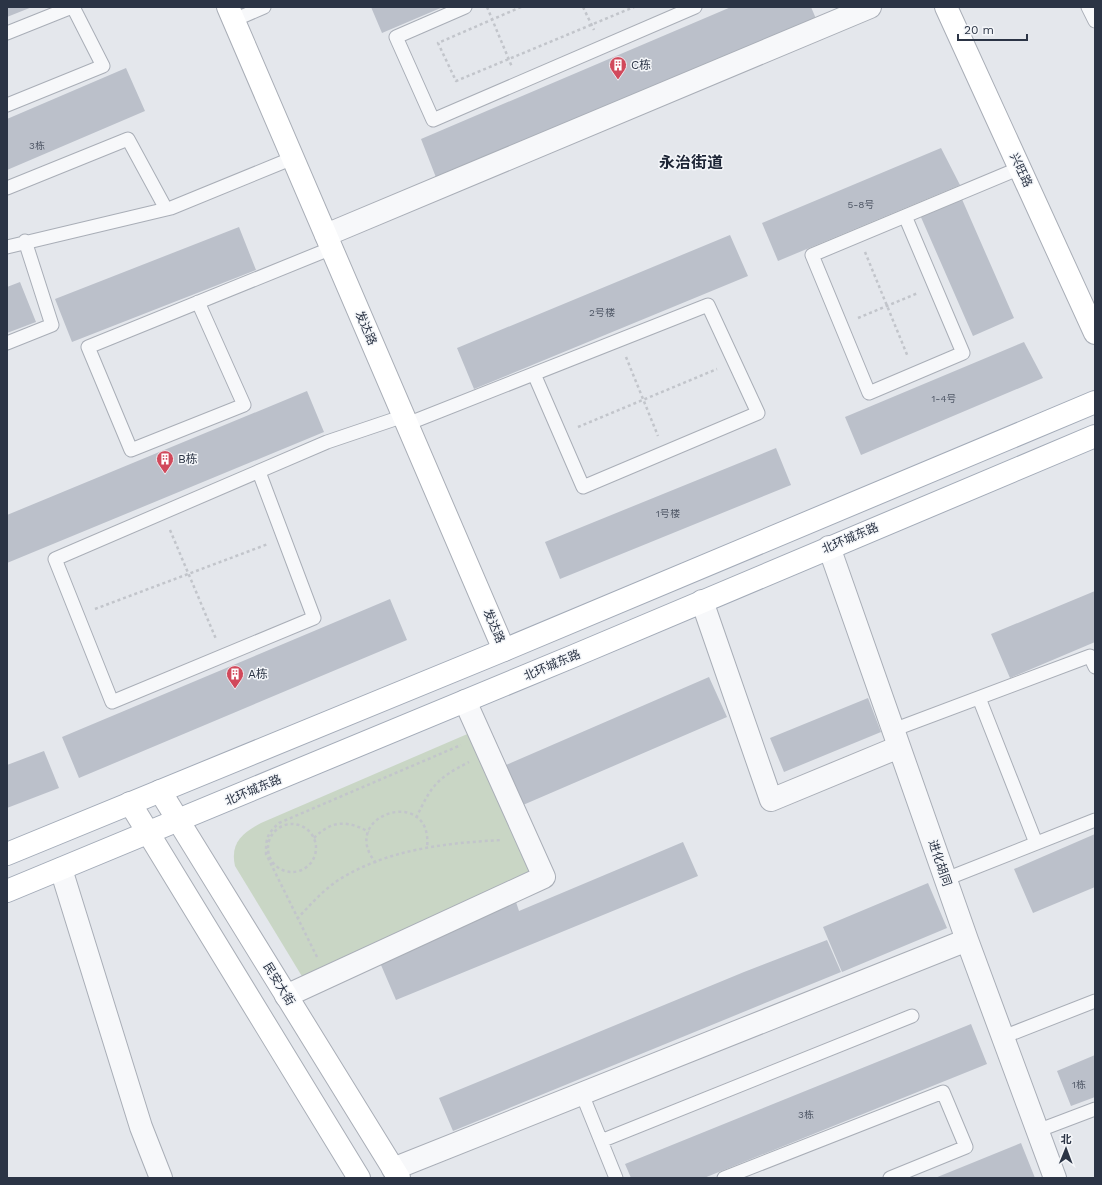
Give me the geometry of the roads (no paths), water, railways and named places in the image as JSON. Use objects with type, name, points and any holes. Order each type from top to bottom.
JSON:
[{"type":"main road","name":"兴旺路","points":[[946,7],[1095,333]]},
{"type":"main road","name":"发达路","points":[[231,14],[504,650]]},
{"type":"main road","points":[[7,854],[504,650],[1095,402]]},
{"type":"main road","name":"北环城东路","points":[[7,891],[179,821],[1095,436]]},
{"type":"main road","name":"民安大街","points":[[160,790],[396,1174]]},
{"type":"main road","points":[[130,804],[357,1177]]},
{"type":"street","points":[[329,242],[870,7]]},
{"type":"street","name":"进化胡同","points":[[829,547],[967,940],[1055,1178]]},
{"type":"street","points":[[702,601],[771,800],[896,739]]},
{"type":"street","points":[[286,996],[544,877],[465,701]]},
{"type":"street","points":[[61,869],[141,1127],[161,1178]]},
{"type":"street","points":[[396,1174],[582,1094],[967,940]]},
{"type":"lane","points":[[7,33],[72,7],[103,66],[7,104]]},
{"type":"lane","points":[[231,14],[264,7]]},
{"type":"lane","points":[[465,7],[396,37],[432,120],[695,7]]},
{"type":"lane","points":[[1088,7],[1095,21]]},
{"type":"lane","points":[[7,188],[128,138],[166,209]]},
{"type":"lane","points":[[7,247],[25,241],[166,209],[293,158]]},
{"type":"lane","points":[[905,216],[963,353],[869,392],[812,255],[858,235],[1020,168]]},
{"type":"lane","points":[[7,343],[52,325],[25,241]]},
{"type":"lane","points":[[198,302],[244,405],[131,450],[88,347],[198,302],[329,242]]},
{"type":"lane","points":[[259,472],[314,618],[112,702],[55,559],[327,442],[406,420],[534,374],[708,305],[758,413],[584,487],[534,374]]},
{"type":"lane","points":[[896,739],[979,698],[1090,656],[1095,667]]},
{"type":"lane","points":[[979,698],[1036,843]]},
{"type":"lane","points":[[946,879],[1095,820]]},
{"type":"lane","points":[[1003,1037],[1095,1001]]},
{"type":"lane","points":[[601,1141],[912,1016]]},
{"type":"lane","points":[[724,1178],[943,1092],[966,1147],[890,1178]]},
{"type":"lane","points":[[582,1094],[616,1178]]},
{"type":"lane","points":[[1037,1131],[1095,1109]]},
{"type":"place","name":"C栋","points":[[618,80]]},
{"type":"place","name":"B栋","points":[[165,474]]},
{"type":"place","name":"A栋","points":[[235,689]]},
{"type":"district","name":"永治街道","points":[[691,162]]}]
